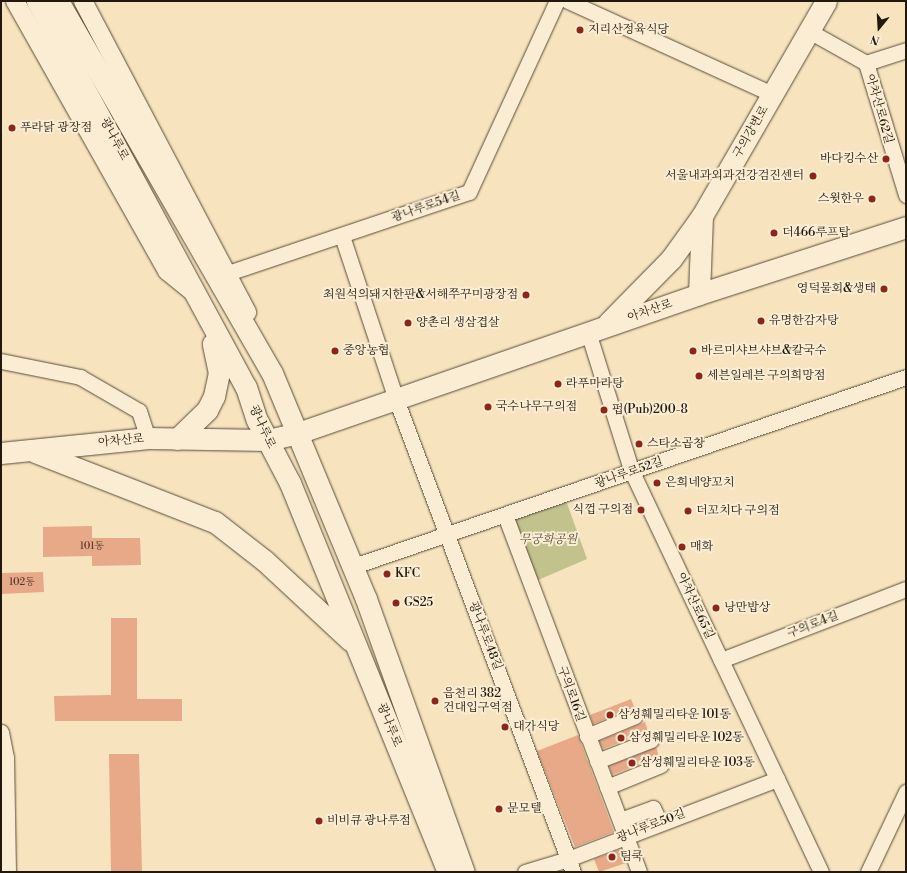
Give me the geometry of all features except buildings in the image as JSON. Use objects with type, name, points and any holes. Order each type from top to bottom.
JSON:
[{"type":"main road","name":"광나루로","points":[[37,1],[196,295],[208,320],[246,387],[268,440],[290,483],[448,872]]},
{"type":"main road","name":"광나루로","points":[[58,1],[232,310],[258,347],[298,433],[351,567],[366,599],[464,872]]},
{"type":"main road","name":"구의강변로","points":[[699,294],[702,216],[826,1]]},
{"type":"main road","points":[[596,330],[671,259],[702,216]]},
{"type":"main road","name":"아차산로","points":[[1,454],[148,438],[242,441],[268,440],[298,433],[699,294],[906,227]]},
{"type":"main road","points":[[177,439],[207,410],[214,396],[219,373],[208,320]]},
{"type":"main road","points":[[28,450],[215,522],[266,561],[357,646]]},
{"type":"street","points":[[15,1],[168,271],[196,295]]},
{"type":"street","points":[[83,1],[228,273],[246,310],[258,347]]},
{"type":"street","name":"광나루로54길","points":[[228,273],[342,236],[469,192],[557,1]]},
{"type":"street","points":[[568,1],[772,94]]},
{"type":"street","name":"아차산로62길","points":[[809,31],[866,63],[906,195]]},
{"type":"street","points":[[866,63],[906,50]]},
{"type":"street","points":[[342,236],[396,400]]},
{"type":"street","name":"아차산로65길","points":[[596,330],[632,472],[821,872]]},
{"type":"street","points":[[1,360],[80,377],[139,411],[148,438]]},
{"type":"street","name":"광나루로52길","points":[[351,567],[446,536],[906,377]]},
{"type":"street","name":"광나루로48길","points":[[396,400],[570,866]]},
{"type":"street","name":"구의로16길","points":[[505,515],[639,872]]},
{"type":"street","name":"구의로4길","points":[[721,660],[906,589]]},
{"type":"street","points":[[587,736],[635,716]]},
{"type":"street","points":[[1,732],[6,757],[4,802],[8,872]]},
{"type":"street","points":[[597,760],[651,740]]},
{"type":"street","points":[[607,787],[661,765]]},
{"type":"street","name":"광나루로50길","points":[[525,872],[570,866],[625,836],[777,779]]},
{"type":"street","points":[[868,872],[906,792]]},
{"type":"street","points":[[620,820],[653,808],[660,823]]},
{"type":"green space","name":"무궁화공원","points":[[564,495],[587,559],[531,583],[505,515]]},
{"type":"place","name":"지리산정육식당","points":[[580,30]]},
{"type":"place","name":"푸라닭 광장점","points":[[12,128]]},
{"type":"place","name":"바다킹수산","points":[[886,159]]},
{"type":"place","name":"서울내과외과건강검진센터","points":[[813,176]]},
{"type":"place","name":"스윗한우","points":[[872,199]]},
{"type":"place","name":"더466루프탑","points":[[774,233]]},
{"type":"place","name":"영덕물회&생태","points":[[884,289]]},
{"type":"place","name":"최원석의돼지한판&서해쭈꾸미광장점","points":[[526,295]]},
{"type":"place","name":"유명한감자탕","points":[[761,321]]},
{"type":"place","name":"양촌리 생삼겹살","points":[[408,323]]},
{"type":"place","name":"중앙농협","points":[[335,351]]},
{"type":"place","name":"바르미샤브샤브&칼국수","points":[[693,351]]},
{"type":"place","name":"세븐일레븐 구의희망점","points":[[699,376]]},
{"type":"place","name":"라푸마라탕","points":[[558,384]]},
{"type":"place","name":"국수나무구의점","points":[[488,407]]},
{"type":"place","name":"펍(Pub)200-8","points":[[604,410]]},
{"type":"place","name":"스타소곱창","points":[[639,444]]},
{"type":"place","name":"은희네양꼬치","points":[[657,483]]},
{"type":"place","name":"식껍 구의점","points":[[641,510]]},
{"type":"place","name":"더꼬치다 구의점","points":[[688,511]]},
{"type":"place","name":"매화","points":[[682,547]]},
{"type":"place","name":"KFC","points":[[387,574]]},
{"type":"place","name":"GS25","points":[[396,603]]},
{"type":"place","name":"낭만밥상","points":[[716,608]]},
{"type":"place","name":"읍천리 382 건대입구역점","points":[[435,701]]},
{"type":"place","name":"삼성훼밀리타운 101동","points":[[610,715]]},
{"type":"place","name":"대가식당","points":[[505,727]]},
{"type":"place","name":"삼성훼밀리타운 102동","points":[[621,738]]},
{"type":"place","name":"삼성훼밀리타운 103동","points":[[632,763]]},
{"type":"place","name":"문모텔","points":[[499,809]]},
{"type":"place","name":"비비큐 광나루점","points":[[319,821]]},
{"type":"place","name":"팀쿡","points":[[612,857]]}]
